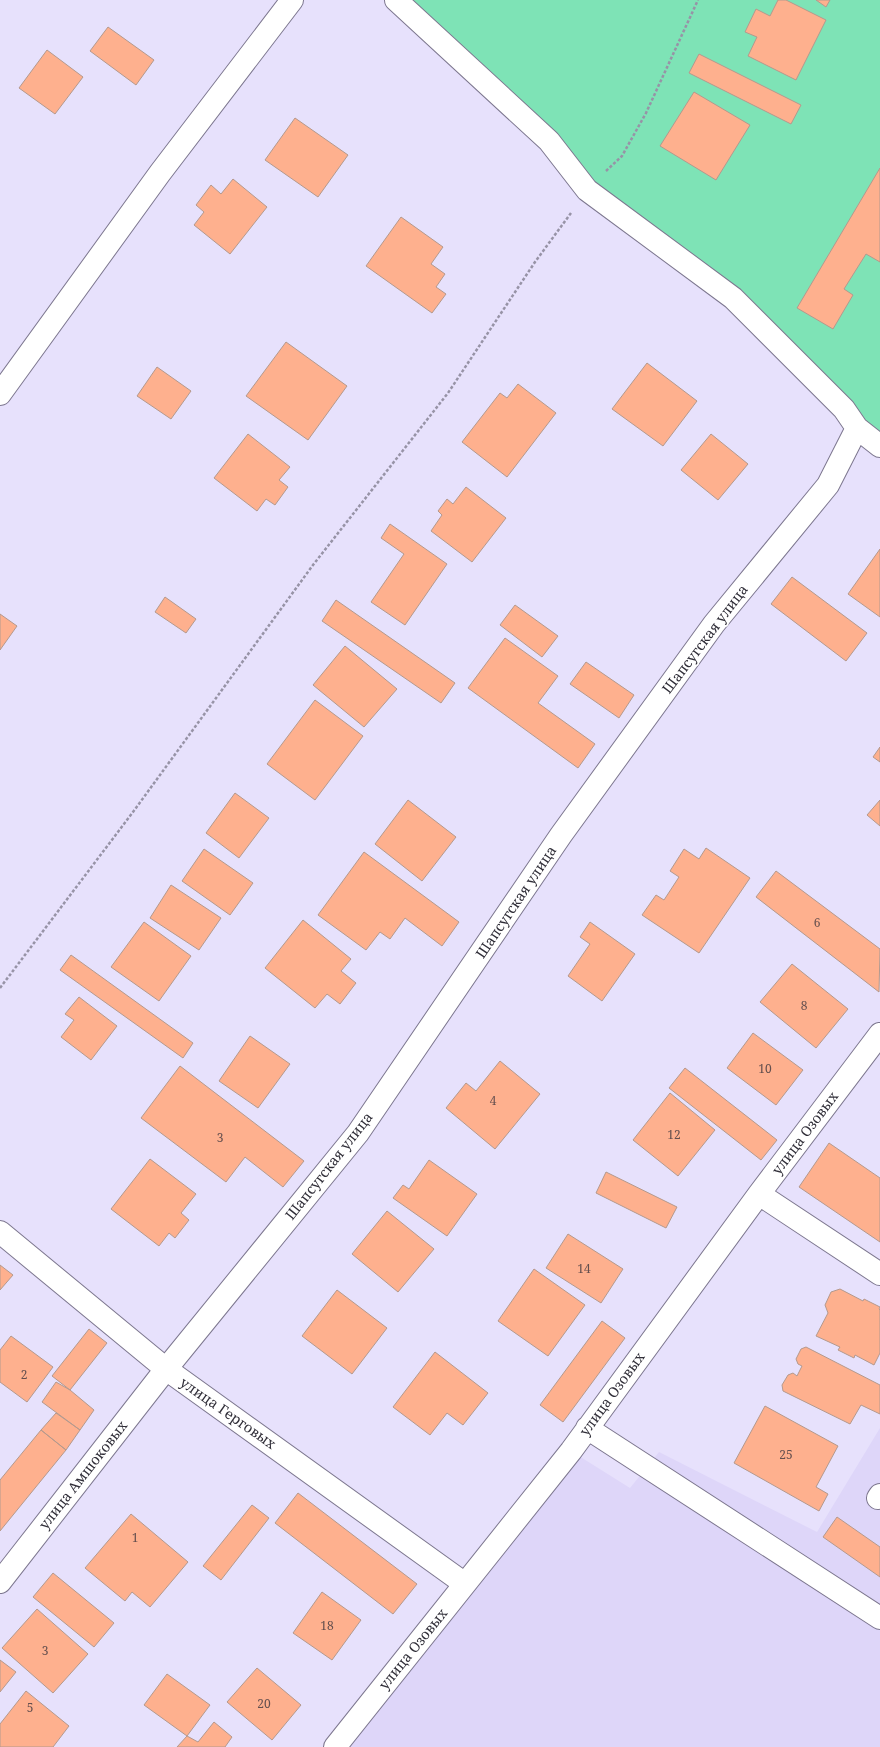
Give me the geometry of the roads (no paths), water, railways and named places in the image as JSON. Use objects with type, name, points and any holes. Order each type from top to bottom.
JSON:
[{"type":"street","points":[[0,394],[160,173],[292,0]]},
{"type":"street","points":[[396,0],[549,141],[587,190],[733,298],[844,409],[857,428],[880,446]]},
{"type":"street","name":"Шапсугская улица","points":[[166,1368],[358,1133],[561,835],[714,624],[828,485],[857,428]]},
{"type":"street","name":"улица Озовых","points":[[335,1747],[587,1428],[759,1194],[880,1034]]},
{"type":"street","points":[[759,1194],[880,1274]]},
{"type":"street","name":"улица Герговых","points":[[0,1232],[166,1368],[465,1584]]},
{"type":"street","name":"улица Амшоковых","points":[[0,1582],[166,1368]]},
{"type":"street","points":[[587,1428],[880,1618]]}]
